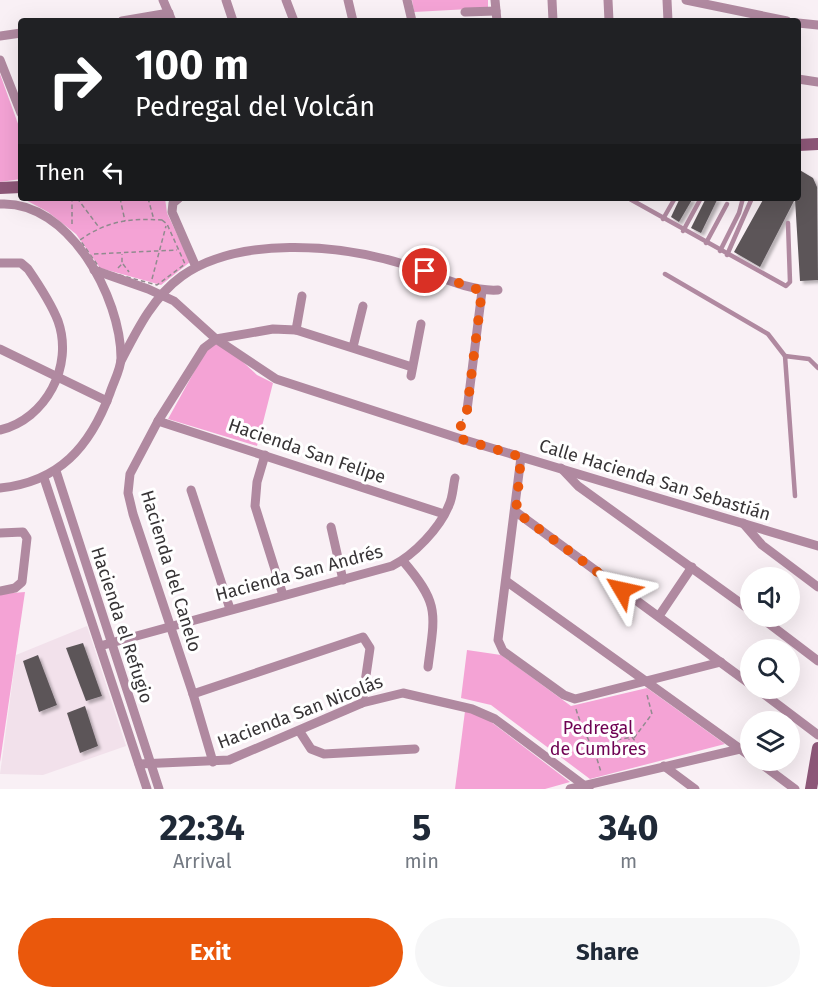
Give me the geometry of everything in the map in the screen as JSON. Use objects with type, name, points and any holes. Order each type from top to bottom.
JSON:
[{"type":"street","points":[[163,0],[171,17]]},
{"type":"street","points":[[226,0],[232,18]]},
{"type":"street","points":[[286,0],[293,18]]},
{"type":"street","points":[[348,0],[352,18]]},
{"type":"street","points":[[407,0],[411,18]]},
{"type":"street","points":[[495,0],[496,18]]},
{"type":"street","points":[[552,0],[553,18]]},
{"type":"street","points":[[608,0],[609,18]]},
{"type":"street","points":[[667,0],[668,18]]},
{"type":"street","points":[[686,0],[773,18]]},
{"type":"street","points":[[465,12],[496,11]]},
{"type":"street","points":[[801,22],[818,25]]},
{"type":"street","points":[[0,36],[18,33]]},
{"type":"street","points":[[0,60],[18,105]]},
{"type":"street","points":[[801,79],[818,82]]},
{"type":"street","points":[[801,145],[818,144]]},
{"type":"street","points":[[0,188],[18,187]]},
{"type":"street","points":[[176,201],[170,222],[196,267]]},
{"type":"street","points":[[0,204],[19,205],[50,218],[67,232],[86,254],[112,315],[121,361]]},
{"type":"street","points":[[0,489],[44,478],[56,471],[83,444],[106,401],[121,361],[145,317],[162,294],[196,267],[242,253],[335,249],[403,264],[482,291],[498,290]]},
{"type":"street","points":[[0,263],[25,265],[54,312],[62,346],[58,376],[46,400],[21,423],[0,430]]},
{"type":"street","name":"Calle Hacienda San Sebastián","points":[[94,270],[149,287],[162,294],[189,312],[216,339],[276,379],[458,438],[818,546]]},
{"type":"street","points":[[467,410],[482,291]]},
{"type":"street","points":[[296,330],[302,296]]},
{"type":"street","points":[[353,347],[363,306]]},
{"type":"street","points":[[216,339],[273,329],[296,330],[353,347],[412,372],[421,324]]},
{"type":"street","name":"Hacienda del Canelo","points":[[213,762],[194,694],[170,627],[128,493],[130,474],[158,421],[204,348],[216,339]]},
{"type":"street","points":[[0,349],[106,401]]},
{"type":"street","name":"Hacienda San Felipe","points":[[158,421],[444,514]]},
{"type":"street","points":[[265,455],[257,482],[255,506],[283,595]]},
{"type":"street","points":[[521,457],[516,512],[498,640],[500,646],[536,675],[574,699],[721,662]]},
{"type":"street","points":[[561,468],[578,486],[740,603]]},
{"type":"street","name":"Hacienda el Refugio","points":[[56,471],[159,789]]},
{"type":"street","name":"Hacienda el Refugio","points":[[44,478],[147,789]]},
{"type":"street","points":[[428,667],[433,620],[432,604],[421,582],[402,561],[444,514],[449,505],[455,478]]},
{"type":"street","points":[[191,490],[230,609]]},
{"type":"street","points":[[516,512],[740,676]]},
{"type":"street","points":[[742,523],[762,545],[818,587]]},
{"type":"street","points":[[331,527],[343,580]]},
{"type":"street","points":[[0,533],[23,532],[27,538],[22,582],[15,588],[0,591]]},
{"type":"street","name":"Hacienda San Andrés","points":[[100,646],[343,580],[402,561]]},
{"type":"street","points":[[659,616],[692,567]]},
{"type":"street","points":[[506,581],[740,749]]},
{"type":"street","points":[[773,627],[818,661]]},
{"type":"street","points":[[194,694],[363,637],[370,648],[362,703]]},
{"type":"street","name":"Hacienda San Nicolás","points":[[139,764],[213,762],[241,756],[362,703],[403,693],[472,709],[495,719],[586,787]]},
{"type":"street","points":[[771,699],[818,735]]},
{"type":"street","points":[[300,732],[311,749],[324,754],[415,749]]},
{"type":"street","points":[[811,789],[818,748]]},
{"type":"street","points":[[570,789],[740,749]]},
{"type":"street","points":[[664,766],[695,789]]},
{"type":"street","points":[[771,771],[795,789]]},
{"type":"lane","points":[[633,201],[783,286],[788,286],[790,282],[788,223]]},
{"type":"lane","points":[[663,219],[673,201]]},
{"type":"lane","points":[[684,231],[699,201]]},
{"type":"lane","points":[[720,251],[739,213],[742,201]]},
{"type":"lane","points":[[727,255],[751,201]]},
{"type":"lane","points":[[706,243],[727,204]]},
{"type":"lane","points":[[665,274],[768,334],[785,356],[795,496]]},
{"type":"lane","points":[[785,356],[809,359],[818,368]]},
{"type":"path","points":[[72,201],[72,230]]},
{"type":"path","points":[[78,201],[99,226]]},
{"type":"path","points":[[121,201],[125,221]]},
{"type":"path","points":[[149,201],[154,220]]},
{"type":"path","points":[[162,220],[170,222],[177,250],[184,262],[183,267],[157,285],[149,287],[98,268],[86,254],[80,240],[99,226],[125,221],[162,220]]},
{"type":"path","points":[[149,287],[170,222]]},
{"type":"path","points":[[86,254],[177,250]]},
{"type":"path","points":[[114,273],[122,264],[122,253]]},
{"type":"path","points":[[458,438],[464,413],[467,410]]},
{"type":"path","points":[[629,740],[633,744],[634,738],[652,714],[647,696],[648,682]]},
{"type":"path","points":[[574,699],[580,724],[587,734],[589,746],[597,758],[604,780]]},
{"type":"path","points":[[597,758],[612,739],[634,738]]},
{"type":"path","points":[[611,742],[615,745],[617,740]]},
{"type":"path","points":[[595,754],[601,754]]},
{"type":"shaded area","points":[[87,626],[126,746],[43,775],[0,774],[16,655]]},
{"type":"green space","points":[[412,0],[488,0],[488,8],[414,12]]},
{"type":"green space","points":[[0,74],[18,124],[18,179],[0,182]]},
{"type":"green space","points":[[28,201],[165,201],[167,213],[190,262],[161,285],[100,268],[76,234],[48,212]]},
{"type":"green space","points":[[218,339],[257,375],[273,383],[257,446],[168,419],[210,343]]},
{"type":"green space","points":[[25,592],[0,762],[0,594]]},
{"type":"green space","name":"Pedregal de Cumbres","points":[[467,650],[501,655],[571,706],[647,688],[725,744],[590,779],[491,705],[461,698]]},
{"type":"green space","name":"Pedregal de Cumbres","points":[[465,711],[486,718],[570,782],[545,789],[455,789]]},
{"type":"building","points":[[801,171],[813,178],[817,187],[818,280],[800,281],[795,201],[801,201]]},
{"type":"building","points":[[679,201],[691,201],[679,222],[671,217]]},
{"type":"building","points":[[704,201],[717,201],[701,233],[691,228]]},
{"type":"building","points":[[762,201],[794,201],[760,267],[734,252]]},
{"type":"building","points":[[83,643],[102,696],[86,701],[66,648]]},
{"type":"building","points":[[38,655],[57,705],[39,712],[23,661]]},
{"type":"building","points":[[85,706],[98,746],[80,753],[67,713]]},
{"type":"route","points":[[425,271],[482,291],[467,410],[464,413],[458,438],[521,457],[516,512],[622,590]]}]
